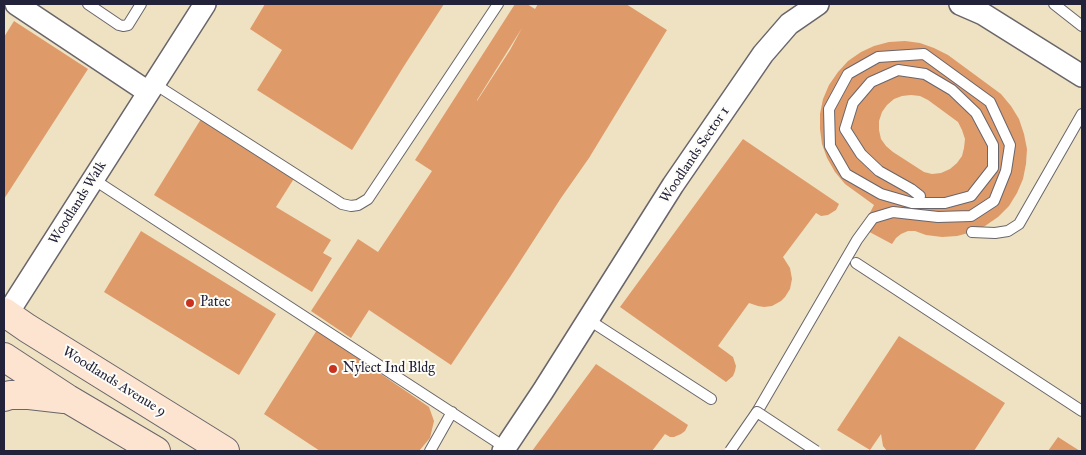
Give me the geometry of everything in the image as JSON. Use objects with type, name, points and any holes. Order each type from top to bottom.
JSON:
[{"type":"main road","name":"Woodlands Avenue 9","points":[[5,315],[225,451]]},
{"type":"main road","points":[[4,358],[68,399],[156,451]]},
{"type":"main road","points":[[4,397],[10,395],[29,395],[68,399]]},
{"type":"street","name":"Woodlands Walk","points":[[5,315],[205,4]]},
{"type":"street","name":"Woodlands Sector 1","points":[[505,449],[673,186],[763,54],[789,24],[818,4]]},
{"type":"street","points":[[960,4],[983,14],[1082,76]]},
{"type":"street","points":[[9,5],[150,88]]},
{"type":"lane","points":[[88,4],[123,26],[128,25],[141,4]]},
{"type":"lane","points":[[150,88],[342,204],[358,205],[368,199],[498,4]]},
{"type":"lane","points":[[1054,4],[1082,26]]},
{"type":"lane","points":[[730,451],[757,412],[856,240],[873,218],[893,212],[938,217],[972,216],[994,201],[1006,171],[1010,145],[990,102],[924,54],[878,57],[848,74],[830,109],[830,146],[846,174],[881,194],[912,203],[945,203],[971,196],[993,168],[993,145],[976,113],[952,90],[926,74],[898,70],[871,82],[853,102],[845,129],[861,154],[879,171],[920,196]]},
{"type":"lane","points":[[972,232],[995,234],[1008,231],[1019,224],[1082,114]]},
{"type":"lane","points":[[93,179],[452,412],[505,449]]},
{"type":"lane","points":[[856,263],[1082,411]]},
{"type":"lane","points":[[588,320],[711,399]]},
{"type":"lane","points":[[430,451],[452,412]]},
{"type":"lane","points":[[757,412],[816,451]]},
{"type":"building","points":[[265,4],[444,4],[352,150],[257,90],[282,50],[250,29]]},
{"type":"building","points":[[515,4],[527,4],[535,9],[538,4],[626,4],[667,30],[589,158],[451,365],[369,310],[351,338],[311,311],[358,239],[378,252],[432,171],[415,160]],"holes":[[[522,28],[510,50],[477,101]]]},
{"type":"building","points":[[14,21],[88,69],[4,199],[4,37]]},
{"type":"building","points":[[905,41],[920,43],[948,55],[1001,94],[1019,119],[1027,149],[1023,179],[1009,206],[985,226],[957,236],[942,237],[908,231],[896,238],[892,244],[862,228],[874,205],[845,184],[835,172],[822,144],[820,114],[823,99],[829,85],[848,61],[861,52],[889,42]],"holes":[[[902,96],[920,96],[958,122],[965,139],[962,156],[950,169],[941,173],[932,174],[924,172],[893,152],[881,139],[879,121],[887,105],[894,99]]]},
{"type":"building","points":[[201,119],[295,177],[276,207],[331,240],[323,253],[332,258],[312,292],[154,195]]},
{"type":"building","points":[[743,139],[839,204],[836,210],[828,215],[821,216],[816,213],[783,257],[790,268],[792,279],[790,289],[785,297],[772,306],[764,307],[749,303],[718,346],[733,357],[736,366],[733,376],[726,382],[620,307]]},
{"type":"building","name":"Patec","points":[[141,231],[276,314],[239,375],[104,292]]},
{"type":"building","name":"Nylect Ind Bldg","points":[[317,330],[429,407],[434,421],[430,438],[419,451],[320,451],[264,414]]},
{"type":"building","points":[[899,336],[1005,403],[974,451],[887,451],[883,446],[881,434],[870,450],[837,430]]},
{"type":"building","points":[[596,364],[688,425],[685,431],[674,437],[665,434],[652,451],[532,451]]},
{"type":"building","points":[[1058,437],[1080,451],[1048,451]]},
{"type":"place","name":"Patec","points":[[190,303]]},
{"type":"place","name":"Nylect Ind Bldg","points":[[333,369]]}]
